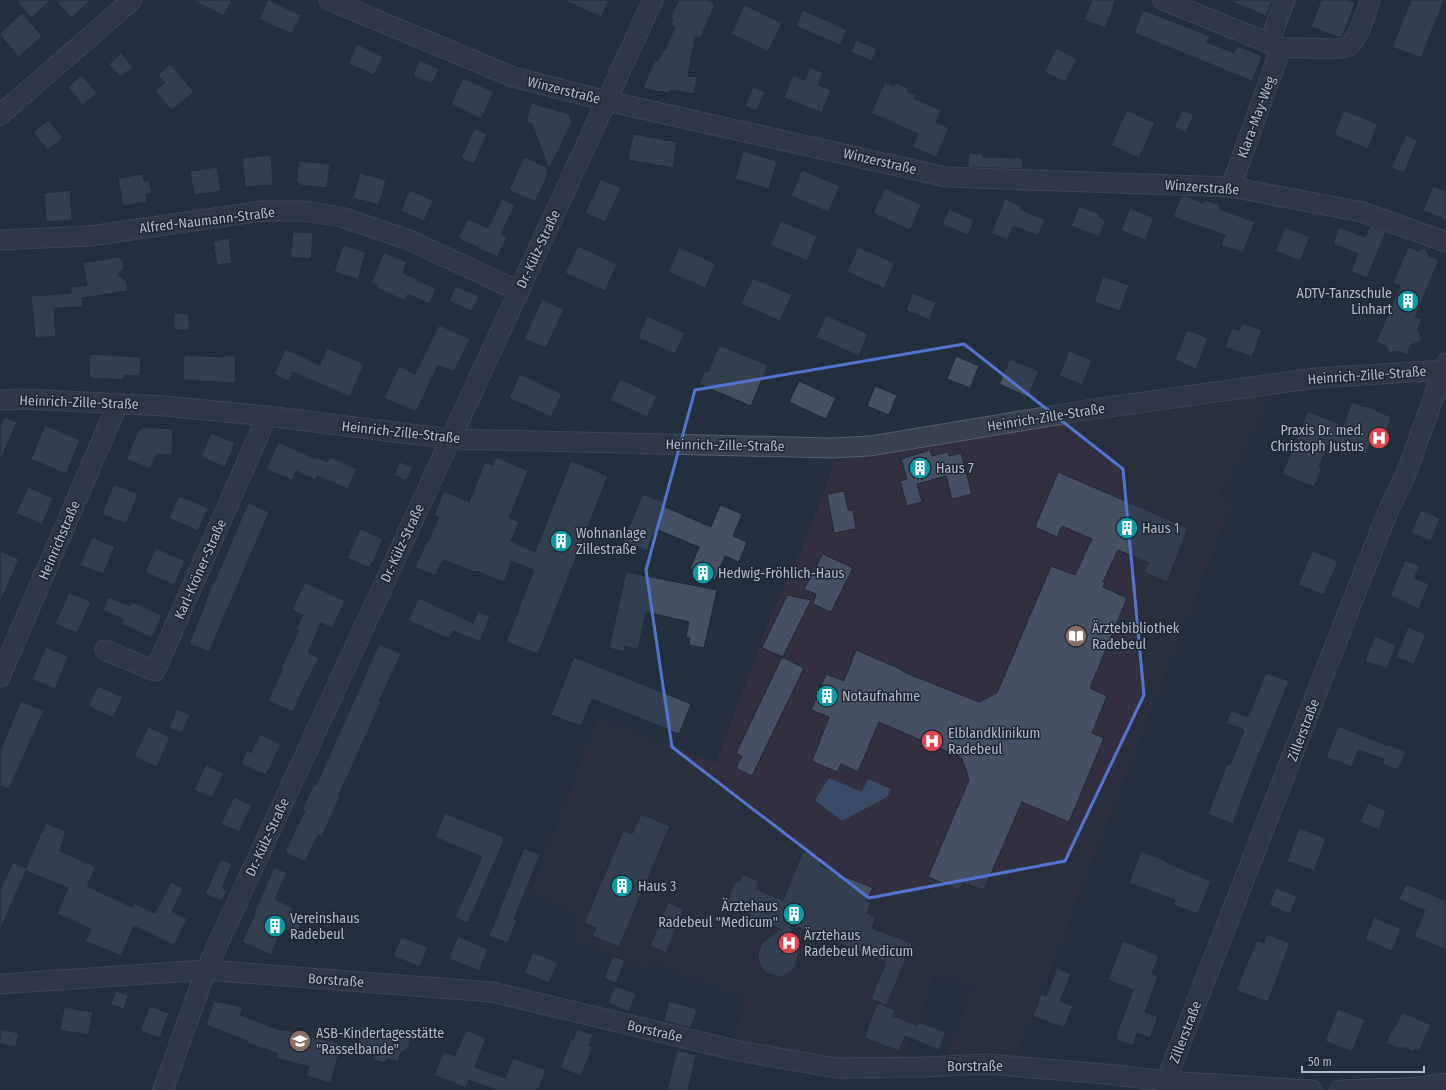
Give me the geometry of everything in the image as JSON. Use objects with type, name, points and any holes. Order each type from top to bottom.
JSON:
[{"type":"street","points":[[0,116],[132,0]]},
{"type":"street","name":"Winzerstraße","points":[[330,0],[513,77],[607,101],[946,177],[1231,186],[1362,212],[1446,242]]},
{"type":"street","name":"Dr.-Külz-Straße","points":[[163,1090],[206,970],[653,0]]},
{"type":"street","points":[[1163,0],[1275,45],[1338,49],[1349,46],[1355,39],[1370,0]]},
{"type":"street","name":"Klara-May-Weg","points":[[1231,186],[1275,45],[1285,0]]},
{"type":"street","name":"Alfred-Naumann-Straße","points":[[0,240],[90,236],[262,211],[304,211],[341,217],[409,240],[519,291]]},
{"type":"street","name":"Heinrich-Zille-Straße","points":[[0,400],[24,399],[165,406],[267,416],[450,439],[831,448],[870,446],[1087,410],[1308,379],[1445,368]]},
{"type":"street","name":"Zillerstraße","points":[[1166,1085],[1350,607],[1387,514],[1406,474],[1445,368]]},
{"type":"street","name":"Heinrichstraße","points":[[0,677],[118,403]]},
{"type":"street","name":"Karl-Kröner-Straße","points":[[104,650],[156,671],[267,416]]},
{"type":"street","name":"Borstraße","points":[[0,984],[206,970],[492,992],[739,1051],[836,1068],[925,1067],[986,1064],[1105,1074],[1166,1085],[1312,1090]]},
{"type":"street","points":[[1340,1090],[1409,1090],[1427,1088],[1446,1078]]},
{"type":"highlighted area","points":[[964,344],[1123,469],[1144,695],[1065,861],[869,898],[672,747],[646,570],[695,390]]},
{"type":"shaded area","name":"Elblandklinikum Radebeul","points":[[1272,394],[1218,497],[1231,505],[1016,1056],[947,1058],[973,986],[935,972],[904,1057],[834,1059],[736,1041],[744,998],[652,961],[648,969],[575,940],[573,910],[531,892],[598,719],[716,763],[771,616],[800,553],[835,462],[1091,420]]},
{"type":"water","points":[[829,778],[862,792],[868,779],[891,789],[887,797],[842,821],[815,800]]},
{"type":"building","points":[[16,0],[51,0],[31,18]]},
{"type":"building","points":[[55,0],[91,0],[71,18]]},
{"type":"building","points":[[192,0],[232,0],[224,16]]},
{"type":"building","points":[[268,0],[301,15],[292,34],[259,19]]},
{"type":"building","points":[[563,0],[609,0],[601,17]]},
{"type":"building","points":[[679,0],[707,0],[715,4],[700,39],[695,36],[688,76],[697,77],[694,94],[670,90],[670,93],[650,90],[643,87],[655,60],[658,61],[664,49],[665,50],[675,27],[671,25],[673,20],[670,18]]},
{"type":"building","points":[[1092,0],[1116,0],[1105,28],[1084,20]]},
{"type":"building","points":[[1228,0],[1273,0],[1266,16]]},
{"type":"building","points":[[1321,0],[1347,0],[1355,3],[1342,37],[1338,37],[1311,27]]},
{"type":"building","points":[[1411,0],[1444,0],[1421,58],[1392,47]]},
{"type":"building","points":[[744,5],[782,23],[768,52],[731,34]]},
{"type":"building","points":[[803,10],[847,30],[840,45],[796,26]]},
{"type":"building","points":[[1143,10],[1210,36],[1207,42],[1234,53],[1237,46],[1262,56],[1252,81],[1134,33]]},
{"type":"building","points":[[22,13],[42,36],[19,57],[0,35],[0,33]]},
{"type":"building","points":[[856,40],[877,49],[872,61],[851,52]]},
{"type":"building","points":[[357,44],[383,57],[374,75],[348,63]]},
{"type":"building","points":[[1056,48],[1077,59],[1065,82],[1044,72]]},
{"type":"building","points":[[121,53],[133,67],[120,77],[109,64]]},
{"type":"building","points":[[420,60],[439,69],[432,84],[413,76]]},
{"type":"building","points":[[170,64],[194,92],[172,110],[155,91],[165,83],[158,75]]},
{"type":"building","points":[[810,67],[823,73],[818,85],[831,90],[822,113],[784,98],[793,75],[805,80]]},
{"type":"building","points":[[82,75],[97,93],[83,105],[68,87]]},
{"type":"building","points":[[463,78],[494,92],[481,119],[451,104]]},
{"type":"building","points":[[885,82],[894,86],[896,83],[908,88],[907,91],[916,95],[914,99],[941,110],[936,122],[949,128],[936,157],[912,147],[918,134],[871,113]]},
{"type":"building","points":[[753,87],[765,92],[756,111],[745,106]]},
{"type":"building","points":[[531,103],[569,114],[572,122],[549,169],[532,124],[526,122]]},
{"type":"building","points":[[1127,110],[1155,123],[1139,158],[1111,145]]},
{"type":"building","points":[[1182,110],[1194,115],[1186,133],[1174,127]]},
{"type":"building","points":[[1344,110],[1378,124],[1368,149],[1334,135]]},
{"type":"building","points":[[48,120],[63,138],[48,150],[33,133]]},
{"type":"building","points":[[475,128],[487,134],[474,164],[461,158]]},
{"type":"building","points":[[633,134],[677,142],[673,168],[628,160]]},
{"type":"building","points":[[1406,135],[1418,140],[1404,173],[1391,168]]},
{"type":"building","points":[[743,151],[777,161],[769,189],[735,179]]},
{"type":"building","points":[[969,153],[983,154],[983,157],[1023,158],[1023,169],[968,167]]},
{"type":"building","points":[[271,155],[273,185],[245,187],[242,158]]},
{"type":"building","points":[[524,157],[548,168],[546,179],[535,202],[509,190]]},
{"type":"building","points":[[299,161],[330,164],[327,188],[299,185],[299,183],[296,183]]},
{"type":"building","points":[[217,167],[221,191],[194,195],[190,171]]},
{"type":"building","points":[[802,170],[840,186],[828,212],[791,196]]},
{"type":"building","points":[[360,173],[386,180],[379,205],[353,198]]},
{"type":"building","points":[[143,174],[144,181],[149,180],[152,193],[146,194],[147,202],[123,206],[118,178]]},
{"type":"building","points":[[601,179],[621,188],[605,222],[585,213]]},
{"type":"building","points":[[1433,186],[1446,191],[1446,220],[1423,211]]},
{"type":"building","points":[[885,188],[921,205],[910,230],[873,213]]},
{"type":"building","points":[[70,190],[72,220],[46,222],[44,193]]},
{"type":"building","points":[[409,190],[433,200],[424,221],[401,211]]},
{"type":"building","points":[[1181,196],[1186,196],[1203,203],[1204,200],[1221,205],[1219,209],[1255,222],[1243,253],[1221,245],[1225,235],[1173,217]]},
{"type":"building","points":[[502,199],[515,205],[501,234],[507,237],[497,257],[458,238],[468,219],[488,228]]},
{"type":"building","points":[[1005,199],[1021,206],[1020,209],[1045,220],[1038,236],[1013,226],[1007,240],[991,233]]},
{"type":"building","points":[[1079,206],[1100,214],[1099,217],[1106,220],[1099,237],[1071,226]]},
{"type":"building","points":[[1130,208],[1154,218],[1145,240],[1121,230]]},
{"type":"building","points":[[949,209],[974,220],[968,235],[942,224]]},
{"type":"building","points":[[781,221],[817,236],[807,261],[770,245]]},
{"type":"building","points":[[1370,226],[1386,232],[1367,278],[1351,271],[1358,254],[1333,244],[1339,227],[1365,237]]},
{"type":"building","points":[[1285,227],[1310,237],[1300,261],[1275,251]]},
{"type":"building","points":[[293,232],[313,233],[311,259],[290,257]]},
{"type":"building","points":[[229,238],[232,263],[217,265],[213,241]]},
{"type":"building","points":[[343,245],[366,252],[358,279],[334,272]]},
{"type":"building","points":[[578,246],[617,264],[605,291],[565,273]]},
{"type":"building","points":[[679,247],[716,264],[705,288],[668,272]]},
{"type":"building","points":[[858,247],[895,263],[884,288],[847,272]]},
{"type":"building","points":[[1408,247],[1418,251],[1425,248],[1429,256],[1439,260],[1415,317],[1422,319],[1418,329],[1422,341],[1411,345],[1407,355],[1397,351],[1389,353],[1386,346],[1376,342],[1400,286],[1393,283]]},
{"type":"building","points":[[384,252],[407,262],[403,273],[436,289],[429,304],[408,294],[405,301],[377,288],[378,285],[371,283]]},
{"type":"building","points":[[119,257],[123,260],[124,267],[118,275],[126,281],[128,291],[82,298],[83,307],[54,308],[56,336],[35,338],[31,296],[71,293],[71,287],[87,285],[83,263]]},
{"type":"building","points":[[1103,276],[1129,285],[1120,311],[1094,302]]},
{"type":"building","points":[[753,278],[792,295],[780,321],[741,304]]},
{"type":"building","points":[[456,286],[479,296],[472,311],[449,301]]},
{"type":"building","points":[[913,293],[936,303],[929,320],[906,310]]},
{"type":"building","points":[[542,299],[564,309],[546,348],[524,339]]},
{"type":"building","points":[[174,313],[189,314],[189,330],[174,330]]},
{"type":"building","points":[[826,315],[868,334],[859,356],[816,337]]},
{"type":"building","points":[[647,316],[685,333],[675,354],[638,338]]},
{"type":"building","points":[[1242,323],[1262,330],[1252,357],[1225,347],[1232,328],[1239,330]]},
{"type":"building","points":[[439,325],[470,339],[454,372],[438,365],[416,412],[384,398],[399,366],[415,374]]},
{"type":"building","points":[[1187,330],[1208,338],[1196,369],[1175,360]]},
{"type":"building","points":[[719,345],[768,365],[751,406],[699,384],[705,371],[708,372]]},
{"type":"building","points":[[327,348],[364,364],[350,397],[293,372],[289,381],[274,374],[286,349],[320,365]]},
{"type":"building","points":[[1069,351],[1092,360],[1082,385],[1059,376]]},
{"type":"building","points":[[90,354],[141,357],[140,376],[124,375],[124,380],[89,378]]},
{"type":"building","points":[[184,355],[223,357],[223,355],[236,356],[235,383],[183,380]]},
{"type":"building","points":[[956,356],[979,366],[970,388],[947,379]]},
{"type":"building","points":[[1010,359],[1039,371],[1028,397],[999,384]]},
{"type":"building","points":[[520,374],[562,394],[551,417],[509,398]]},
{"type":"building","points":[[620,379],[657,396],[647,417],[610,400]]},
{"type":"building","points":[[799,381],[836,398],[826,419],[789,402]]},
{"type":"building","points":[[875,386],[897,395],[889,415],[867,406]]},
{"type":"building","points":[[1352,402],[1365,407],[1366,406],[1391,417],[1382,446],[1371,442],[1366,454],[1330,441],[1319,467],[1322,468],[1314,487],[1282,474],[1308,411],[1343,426]]},
{"type":"building","points":[[4,417],[17,422],[0,461],[0,426]]},
{"type":"building","points":[[45,425],[80,440],[66,474],[31,459]]},
{"type":"building","points":[[144,427],[173,429],[172,455],[157,454],[150,469],[126,459],[138,431]]},
{"type":"building","points":[[211,433],[235,443],[225,467],[201,457]]},
{"type":"building","points":[[278,442],[316,459],[317,457],[328,462],[330,457],[357,469],[348,489],[317,476],[316,480],[296,471],[292,480],[266,469]]},
{"type":"building","points":[[930,450],[932,456],[948,452],[949,456],[961,453],[972,494],[952,499],[946,476],[917,484],[922,502],[907,506],[900,481],[907,479],[901,459]]},
{"type":"building","points":[[496,457],[528,471],[509,518],[519,522],[511,541],[535,552],[571,461],[608,476],[538,654],[506,642],[534,570],[512,561],[504,582],[443,560],[435,576],[415,567],[439,517],[434,515],[444,491],[469,502],[485,462],[492,465]]},
{"type":"building","points":[[400,462],[413,467],[406,481],[394,475]]},
{"type":"building","points":[[1058,472],[1188,528],[1167,582],[1144,572],[1149,563],[1118,550],[1103,582],[1105,583],[1103,587],[1127,598],[1090,688],[1107,696],[1092,733],[1104,738],[1069,822],[1022,802],[984,890],[963,883],[958,890],[928,877],[969,780],[962,758],[879,722],[858,772],[841,764],[837,772],[812,761],[829,717],[811,710],[826,674],[844,681],[856,650],[906,673],[979,702],[997,693],[1051,566],[1075,575],[1092,539],[1062,526],[1057,537],[1035,527]]},
{"type":"building","points":[[114,484],[138,494],[126,524],[102,514]]},
{"type":"building","points":[[28,487],[53,498],[42,525],[16,513]]},
{"type":"building","points":[[844,491],[848,510],[853,510],[856,529],[834,533],[827,494]]},
{"type":"building","points":[[643,494],[665,503],[663,506],[711,527],[720,505],[742,514],[733,536],[747,542],[739,562],[725,556],[715,580],[690,569],[699,547],[656,529],[647,551],[623,541]]},
{"type":"building","points":[[179,496],[208,508],[198,531],[169,518]]},
{"type":"building","points":[[248,503],[269,512],[209,652],[189,644],[205,602]]},
{"type":"building","points":[[1421,510],[1440,518],[1431,541],[1411,533]]},
{"type":"building","points":[[360,529],[383,539],[370,568],[347,558]]},
{"type":"building","points":[[92,537],[115,547],[103,574],[80,565]]},
{"type":"building","points":[[156,548],[185,561],[174,585],[145,572]]},
{"type":"building","points":[[0,551],[19,559],[0,603]]},
{"type":"building","points":[[1312,551],[1338,561],[1324,595],[1298,585]]},
{"type":"building","points":[[823,554],[853,568],[831,612],[813,604],[816,594],[804,589]]},
{"type":"building","points":[[1405,560],[1420,566],[1414,578],[1429,584],[1419,609],[1390,596]]},
{"type":"building","points":[[626,572],[717,590],[704,648],[689,645],[690,638],[686,637],[689,622],[646,612],[638,650],[625,646],[624,652],[609,648]]},
{"type":"building","points":[[305,582],[345,601],[332,628],[321,623],[308,653],[319,658],[307,680],[293,712],[268,701],[283,668],[281,668],[299,631],[296,630],[303,615],[292,610]]},
{"type":"building","points":[[69,592],[91,602],[77,633],[55,624]]},
{"type":"building","points":[[787,595],[811,600],[783,657],[762,648]]},
{"type":"building","points":[[108,597],[130,606],[132,602],[162,615],[152,638],[122,624],[124,620],[103,610]]},
{"type":"building","points":[[419,598],[473,623],[478,611],[490,616],[480,642],[453,631],[449,639],[408,620]]},
{"type":"building","points":[[1408,627],[1426,634],[1414,664],[1396,657]]},
{"type":"building","points":[[1375,636],[1396,645],[1387,669],[1365,661]]},
{"type":"building","points":[[379,644],[401,654],[379,701],[381,702],[339,795],[340,796],[322,837],[318,835],[305,862],[285,852],[305,811],[302,810],[314,784],[316,785]]},
{"type":"building","points":[[46,647],[68,656],[55,689],[32,679]]},
{"type":"building","points":[[574,657],[691,704],[679,734],[592,699],[581,726],[551,715]]},
{"type":"building","points":[[782,657],[804,668],[752,776],[736,768],[742,756],[736,753]]},
{"type":"building","points":[[1266,673],[1289,681],[1251,774],[1233,824],[1208,814],[1227,764],[1230,765],[1244,730],[1226,723],[1231,711],[1248,717]]},
{"type":"building","points":[[98,686],[123,697],[113,718],[88,706]]},
{"type":"building","points":[[21,701],[44,711],[9,789],[0,785],[0,751]]},
{"type":"building","points":[[177,709],[190,715],[182,733],[169,728]]},
{"type":"building","points":[[1338,726],[1406,752],[1398,770],[1382,764],[1384,759],[1358,750],[1352,767],[1326,757]]},
{"type":"building","points":[[148,727],[170,737],[157,767],[134,756]]},
{"type":"building","points":[[260,734],[281,744],[266,775],[241,764],[247,750],[251,753]]},
{"type":"building","points":[[206,765],[224,773],[212,798],[194,790]]},
{"type":"building","points":[[234,797],[252,805],[239,832],[221,824]]},
{"type":"building","points":[[1368,803],[1386,811],[1379,830],[1360,822]]},
{"type":"building","points":[[445,813],[504,837],[468,923],[455,917],[482,857],[435,837]]},
{"type":"building","name":"Haus 3","points":[[641,814],[670,826],[619,947],[592,936],[596,928],[584,923],[623,831],[632,834]]},
{"type":"building","points":[[46,823],[66,831],[60,851],[96,867],[87,886],[132,907],[134,903],[155,913],[171,882],[183,888],[172,911],[187,919],[174,945],[134,926],[121,956],[85,941],[91,929],[57,914],[68,888],[26,871],[0,930],[0,890],[13,862],[26,868]]},
{"type":"building","points":[[1299,828],[1326,838],[1314,871],[1287,861]]},
{"type":"building","points":[[524,848],[540,855],[514,919],[517,920],[508,943],[489,936]]},
{"type":"building","name":"Ärztehaus Radebeul \"Medicum\"","points":[[803,851],[823,859],[820,866],[873,888],[867,901],[871,902],[867,913],[876,917],[872,928],[912,943],[887,1005],[871,999],[886,962],[790,924],[798,954],[795,968],[786,975],[779,977],[766,973],[761,968],[758,958],[759,951],[762,943],[780,929],[749,917],[750,914],[726,904],[735,881],[739,882],[742,874],[759,881],[756,889],[783,900]]},
{"type":"building","points":[[1141,851],[1211,881],[1198,914],[1173,905],[1175,900],[1129,883]]},
{"type":"building","points":[[221,859],[232,864],[222,888],[227,890],[222,901],[205,894]]},
{"type":"building","name":"Vereinshaus Radebeul","points":[[274,867],[287,873],[275,899],[293,908],[290,913],[299,917],[301,923],[298,930],[292,932],[283,928],[271,955],[242,942]]},
{"type":"building","points":[[1406,884],[1446,901],[1446,950],[1414,936],[1425,911],[1399,899]]},
{"type":"building","points":[[1276,888],[1297,896],[1290,914],[1269,905]]},
{"type":"building","points":[[668,902],[684,909],[666,953],[650,946]]},
{"type":"building","points":[[1374,917],[1401,929],[1392,951],[1365,940]]},
{"type":"building","points":[[1267,934],[1290,943],[1268,1002],[1236,990],[1257,940],[1264,943]]},
{"type":"building","points":[[458,936],[488,949],[479,971],[449,959]]},
{"type":"building","points":[[401,937],[428,947],[420,967],[393,956]]},
{"type":"building","points":[[1123,941],[1159,956],[1152,974],[1158,977],[1145,1012],[1158,1017],[1150,1038],[1137,1033],[1133,1046],[1115,1039],[1133,990],[1108,980]]},
{"type":"building","points":[[533,952],[558,963],[549,983],[524,973]]},
{"type":"building","points":[[613,956],[625,961],[616,983],[604,978]]},
{"type":"building","points":[[1057,968],[1071,974],[1060,1001],[1073,1006],[1064,1028],[1033,1016],[1041,994],[1046,996]]},
{"type":"building","points":[[615,986],[636,994],[629,1012],[608,1003]]},
{"type":"building","points":[[115,991],[128,995],[124,1009],[111,1005]]},
{"type":"building","points":[[214,1001],[243,1007],[240,1015],[283,1031],[283,1029],[341,1044],[331,1083],[306,1076],[309,1067],[276,1058],[277,1053],[247,1043],[248,1041],[206,1025]]},
{"type":"building","points":[[669,1001],[697,1009],[691,1028],[664,1021]]},
{"type":"building","points":[[877,1003],[895,1010],[893,1016],[918,1025],[919,1022],[946,1032],[939,1050],[905,1036],[899,1051],[864,1038]]},
{"type":"building","points":[[150,1006],[169,1013],[160,1038],[140,1031]]},
{"type":"building","points":[[64,1007],[93,1012],[89,1035],[60,1030]]},
{"type":"building","points":[[1338,1009],[1365,1020],[1352,1052],[1325,1041]]},
{"type":"building","points":[[1402,1012],[1431,1025],[1419,1051],[1415,1049],[1414,1052],[1402,1047],[1401,1049],[1386,1043]]},
{"type":"building","points":[[362,1026],[407,1037],[410,1041],[409,1047],[400,1054],[398,1062],[387,1059],[386,1063],[373,1060],[374,1056],[356,1052]]},
{"type":"building","points":[[0,1029],[19,1033],[16,1047],[0,1044]]},
{"type":"building","points":[[577,1029],[593,1035],[589,1046],[593,1047],[581,1076],[560,1068],[571,1039],[573,1040]]},
{"type":"building","points":[[466,1030],[486,1038],[475,1067],[505,1078],[513,1058],[546,1070],[538,1090],[496,1090],[469,1080],[466,1088],[434,1075],[444,1052],[455,1056]]},
{"type":"building","points":[[677,1050],[696,1055],[688,1090],[667,1090]]},
{"type":"place","name":"ADTV-Tanzschule Linhart","points":[[1408,301]]},
{"type":"place","name":"Praxis Dr. med. Christoph Justus","points":[[1379,438]]},
{"type":"place","name":"Haus 7","points":[[920,468]]},
{"type":"place","name":"Haus 1","points":[[1127,528]]},
{"type":"place","name":"Wohnanlage Zillestraße","points":[[561,541]]},
{"type":"place","name":"Hedwig-Fröhlich-Haus","points":[[703,573]]},
{"type":"place","name":"Ärztebibliothek Radebeul","points":[[1076,636]]},
{"type":"place","name":"Notaufnahme","points":[[827,696]]},
{"type":"place","name":"Elblandklinikum Radebeul","points":[[932,741]]},
{"type":"place","name":"Haus 3","points":[[622,886]]},
{"type":"place","name":"Ärztehaus Radebeul \"Medicum\"","points":[[794,914]]},
{"type":"place","name":"Vereinshaus Radebeul","points":[[275,926]]},
{"type":"place","name":"Ärztehaus Radebeul Medicum","points":[[789,943]]},
{"type":"place","name":"ASB-Kindertagesstätte \"Rasselbande\"","points":[[300,1041]]}]
